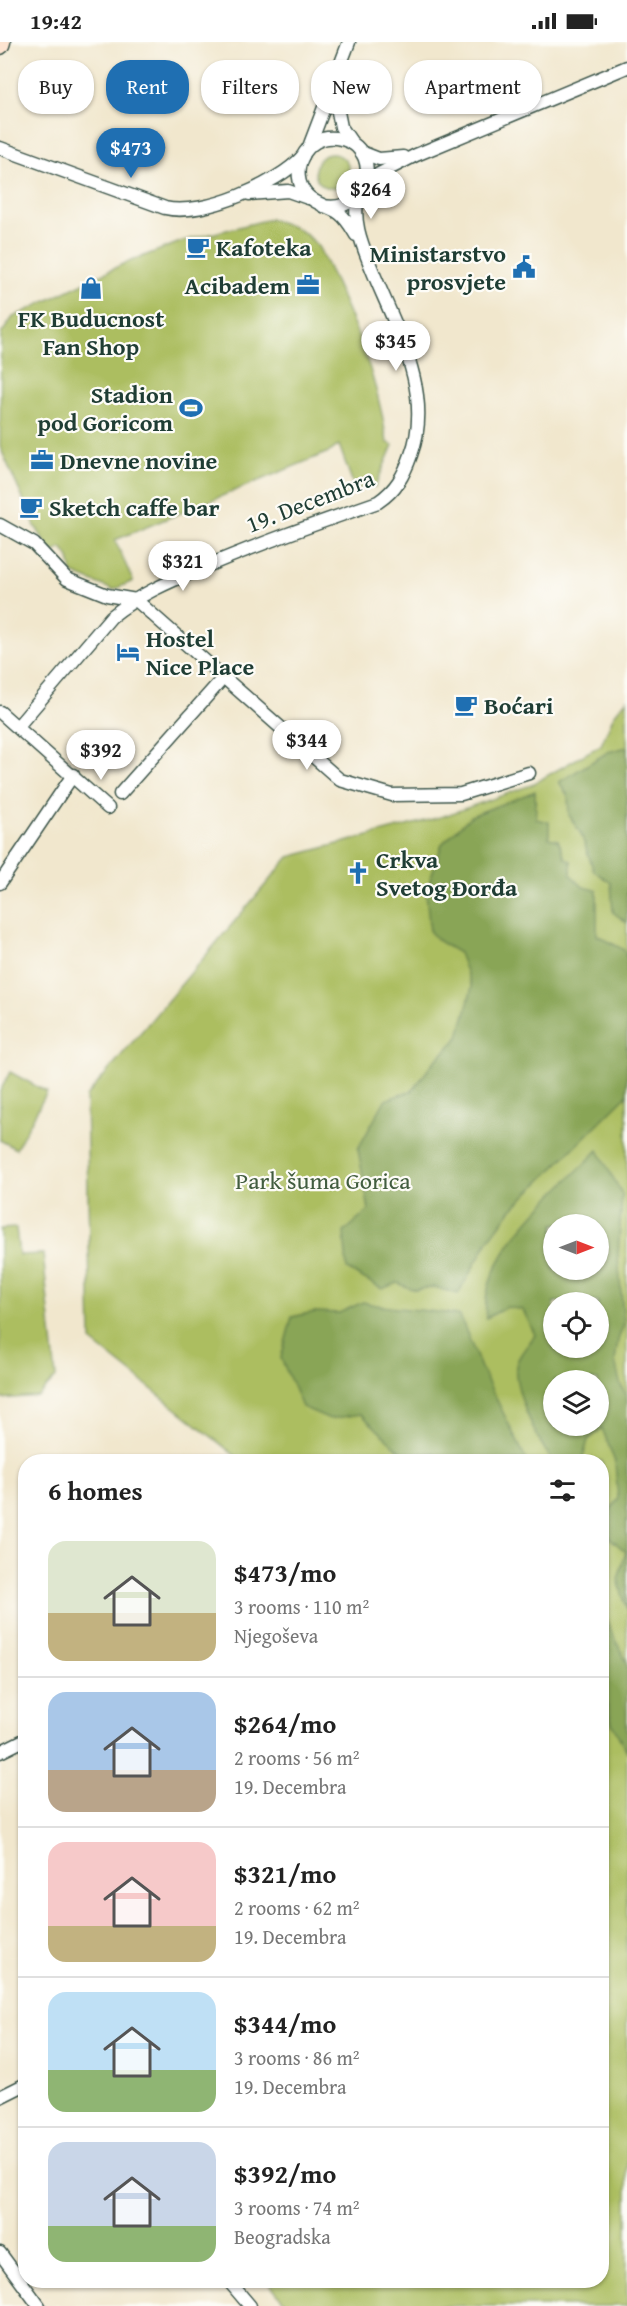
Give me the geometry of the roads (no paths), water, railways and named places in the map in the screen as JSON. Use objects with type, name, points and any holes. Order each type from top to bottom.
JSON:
[{"type":"street","points":[[343,60],[350,42]]},
{"type":"street","points":[[239,195],[288,191],[318,203],[344,206],[361,193],[379,174],[416,155],[627,67]]},
{"type":"street","points":[[318,203],[299,181],[298,170],[321,114]]},
{"type":"street","points":[[338,114],[341,127],[357,148],[368,172],[361,193]]},
{"type":"street","points":[[0,148],[174,210],[188,210],[239,195],[283,174],[318,141],[331,138],[385,159],[416,155]]},
{"type":"street","name":"19. Decembra","points":[[18,726],[111,617],[135,600],[249,548],[378,502],[399,482],[416,439],[418,400],[402,343],[362,245],[356,220],[361,193]]},
{"type":"street","name":"19. Decembra","points":[[318,203],[345,218],[362,245]]},
{"type":"street","points":[[0,525],[34,544],[67,579],[107,595],[135,600],[340,780],[392,795],[461,794],[530,773]]},
{"type":"street","points":[[120,794],[224,677]]},
{"type":"street","points":[[0,712],[108,808]]},
{"type":"street","points":[[0,883],[73,775]]},
{"type":"street","points":[[0,1752],[18,1743]]},
{"type":"street","points":[[0,2097],[18,2088]]},
{"type":"street","points":[[0,2253],[18,2277]]},
{"type":"street","points":[[26,2288],[39,2306]]},
{"type":"street","points":[[235,2288],[250,2306]]},
{"type":"place","name":"Kafoteka","points":[[198,247]]},
{"type":"place","name":"Ministarstvo prosvjete","points":[[524,267]]},
{"type":"place","name":"Acibadem","points":[[308,285]]},
{"type":"place","name":"FK Buducnost Fan Shop","points":[[91,288]]},
{"type":"place","name":"Stadion pod Goricom","points":[[191,408]]},
{"type":"place","name":"Dnevne novine","points":[[42,460]]},
{"type":"place","name":"Sketch caffe bar","points":[[31,507]]},
{"type":"place","name":"Hostel Nice Place","points":[[128,652]]},
{"type":"place","name":"Boćari","points":[[466,705]]},
{"type":"place","name":"Crkva Svetog Đorđa","points":[[358,873]]},
{"type":"park label","name":"Park šuma Gorica","points":[[323,1180]]}]
